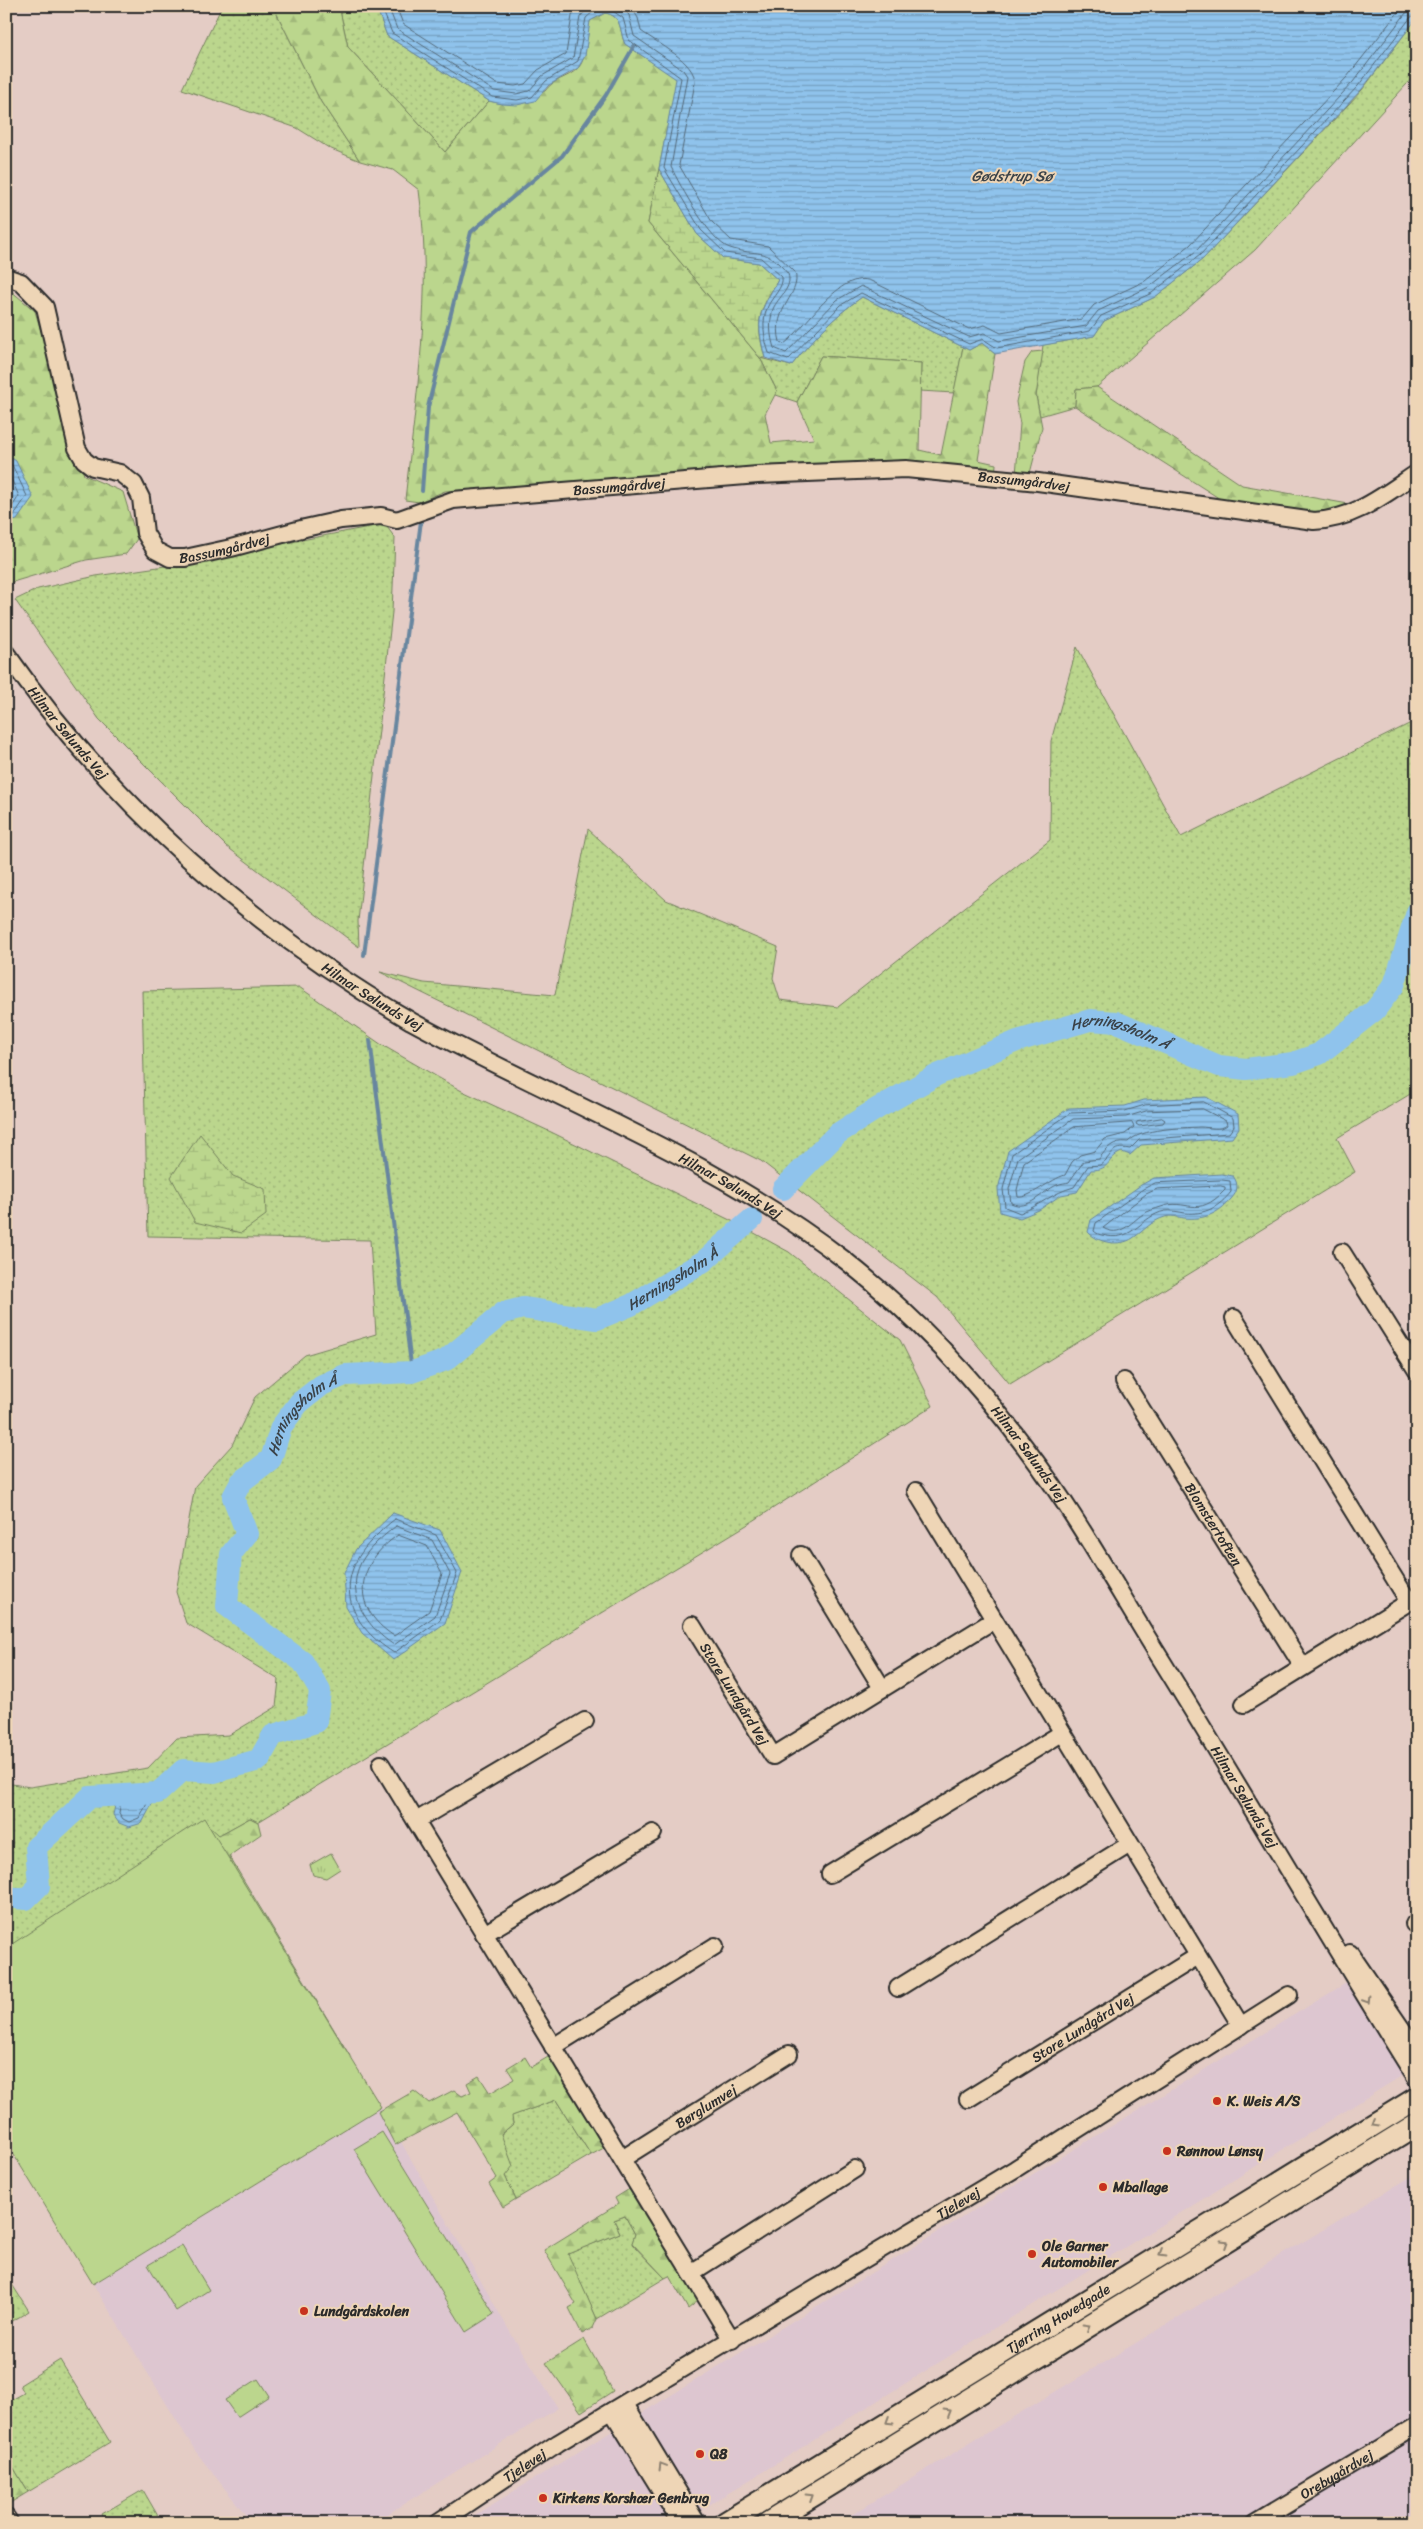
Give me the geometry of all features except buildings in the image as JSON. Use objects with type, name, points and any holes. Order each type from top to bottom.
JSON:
[{"type":"main road","name":"Tjørring Hovedgade","points":[[725,2523],[1417,2098]]},
{"type":"main road","name":"Tjørring Hovedgade","points":[[768,2523],[1417,2124]]},
{"type":"street","name":"Bassumgårdvej","points":[[6,277],[21,282],[33,292],[45,308],[77,448],[84,460],[93,467],[120,473],[134,484],[140,498],[146,533],[155,550],[170,558],[185,558],[231,548],[341,520],[381,516],[397,520],[453,500],[758,475],[906,469],[1038,482],[1314,521],[1344,517],[1362,509],[1417,473]]},
{"type":"street","name":"Hilmar Sølunds Vej","points":[[6,653],[64,728],[130,803],[210,879],[289,942],[364,993],[419,1026],[705,1170],[752,1197],[844,1259],[912,1318],[982,1392],[1045,1475],[1298,1883],[1342,1961],[1417,2080]]},
{"type":"street","points":[[1342,1252],[1417,1371]]},
{"type":"street","points":[[1234,1318],[1413,1600],[1244,1704]]},
{"type":"street","name":"Blomstertoften","points":[[1124,1381],[1303,1667]]},
{"type":"street","points":[[916,1491],[1241,2026]]},
{"type":"street","points":[[801,1555],[882,1688]]},
{"type":"street","name":"Store Lundgård Vej","points":[[692,1625],[773,1756],[994,1620]]},
{"type":"street","points":[[416,1821],[585,1722]]},
{"type":"street","points":[[830,1874],[1062,1733]]},
{"type":"street","points":[[381,1764],[732,2340]]},
{"type":"street","points":[[484,1934],[653,1833]]},
{"type":"street","points":[[898,1988],[1130,1844]]},
{"type":"street","name":"Hilmar Sølunds Vej","points":[[1298,1883],[1351,1955],[1417,2051]]},
{"type":"street","points":[[553,2047],[714,1946]]},
{"type":"street","name":"Store Lundgård Vej","points":[[968,2099],[1198,1956]]},
{"type":"street","name":"Tjelevej","points":[[438,2523],[558,2443],[1014,2169],[1289,1995]]},
{"type":"street","name":"Børglumvej","points":[[622,2159],[790,2054]]},
{"type":"street","points":[[691,2273],[855,2169]]},
{"type":"street","points":[[618,2408],[681,2523]]},
{"type":"street","points":[[618,2408],[697,2523]]},
{"type":"street","name":"Orebygårdvej","points":[[1255,2523],[1417,2426]]},
{"type":"street","points":[[6,2517],[10,2523]]},
{"type":"shaded area","points":[[1351,1980],[1403,2075],[680,2523],[462,2523]]},
{"type":"shaded area","name":"Lundgårdskolen","points":[[381,2107],[513,2337],[558,2408],[373,2523],[252,2523],[196,2452],[93,2284]]},
{"type":"shaded area","points":[[1417,2173],[1417,2523],[838,2523]]},
{"type":"green space","points":[[222,6],[273,6],[321,102],[360,161],[329,148],[297,128],[182,89]]},
{"type":"green space","points":[[273,6],[339,6],[348,47],[445,152],[489,101],[502,104],[545,91],[552,84],[577,69],[583,60],[590,21],[605,13],[615,17],[620,25],[625,44],[677,79],[648,223],[760,358],[777,391],[765,414],[771,443],[814,439],[797,402],[821,356],[921,363],[919,450],[941,455],[963,347],[969,350],[982,343],[995,354],[978,460],[996,464],[995,476],[918,465],[445,491],[419,502],[405,500],[418,384],[424,306],[423,229],[419,190],[393,170],[360,161],[321,102]]},
{"type":"green space","points":[[339,6],[376,6],[387,36],[489,101],[445,152],[348,47]]},
{"type":"green space","points":[[1417,18],[1417,73],[1255,250],[1097,387],[1076,389],[1075,406],[1040,416],[1036,396],[1043,345],[1094,336],[1104,321],[1155,297],[1203,259],[1362,90]]},
{"type":"green space","points":[[659,169],[697,234],[723,258],[759,263],[778,280],[762,309],[760,317],[760,334],[765,358],[760,358],[648,223]]},
{"type":"green space","points":[[6,290],[10,290],[35,311],[84,475],[123,492],[137,539],[126,554],[86,560],[6,584]]},
{"type":"green space","points":[[862,297],[963,347],[954,393],[920,391],[921,363],[821,356],[797,402],[776,395],[776,389],[760,358],[791,366],[824,329]]},
{"type":"green space","points":[[1043,351],[1036,396],[1042,427],[1029,477],[1016,475],[1020,424],[1016,402],[1025,362],[1032,352]]},
{"type":"green space","points":[[1097,387],[1242,485],[1354,505],[1323,517],[1228,504],[1075,406],[1076,389]]},
{"type":"green space","points":[[385,524],[395,538],[392,612],[358,921],[359,947],[226,846],[99,719],[15,600],[38,589],[96,576],[172,565]]},
{"type":"green space","points":[[1077,647],[1181,837],[1417,720],[1417,1090],[1337,1138],[1355,1172],[1010,1384],[937,1297],[761,1161],[380,972],[424,983],[555,995],[588,829],[666,900],[778,947],[773,978],[780,1000],[838,1007],[1050,840],[1051,741]]},
{"type":"green space","points":[[299,987],[382,1045],[460,1090],[551,1132],[736,1223],[789,1252],[900,1340],[933,1406],[750,1523],[258,1822],[250,1818],[6,1955],[6,1783],[30,1787],[148,1768],[177,1738],[229,1735],[276,1707],[279,1680],[186,1623],[176,1592],[195,1486],[232,1445],[255,1397],[305,1355],[376,1334],[370,1240],[148,1236],[142,991]]},
{"type":"green space","points":[[200,1134],[233,1176],[265,1189],[266,1215],[241,1233],[195,1222],[171,1177]]},
{"type":"green space","points":[[204,1818],[381,2107],[93,2284],[6,2142],[6,1948]]},
{"type":"green space","points":[[250,1818],[258,1822],[261,1834],[229,1856],[350,2056],[336,2063],[209,1826],[219,1835]]},
{"type":"green space","points":[[331,1853],[340,1869],[326,1878],[313,1875],[310,1865]]},
{"type":"green space","points":[[555,2053],[611,2144],[591,2155],[556,2100],[512,2116],[513,2124],[501,2134],[513,2166],[505,2176],[516,2199],[503,2207],[489,2184],[497,2178],[457,2112],[395,2145],[378,2112],[414,2091],[429,2103],[454,2090],[462,2096],[471,2092],[467,2083],[479,2076],[490,2093],[514,2079],[507,2068],[525,2057],[531,2067]]},
{"type":"green space","points":[[556,2100],[591,2155],[516,2199],[505,2176],[501,2134],[513,2124],[511,2116]]},
{"type":"green space","points":[[382,2132],[494,2314],[466,2332],[354,2149]]},
{"type":"green space","points":[[631,2188],[698,2301],[688,2309],[669,2276],[665,2278],[632,2243],[635,2234],[625,2216],[614,2220],[620,2233],[568,2254],[597,2319],[593,2328],[582,2334],[569,2308],[576,2304],[544,2250],[618,2204],[615,2198]]},
{"type":"green space","points":[[625,2216],[635,2234],[632,2244],[665,2278],[597,2319],[567,2254],[620,2233],[614,2220]]},
{"type":"green space","points":[[182,2245],[209,2290],[176,2311],[148,2265]]},
{"type":"green space","points":[[6,2275],[29,2311],[6,2325]]},
{"type":"green space","points":[[584,2339],[613,2391],[581,2412],[546,2363]]},
{"type":"green space","points":[[60,2360],[110,2442],[28,2492],[6,2455],[6,2403],[24,2393],[20,2385]]},
{"type":"green space","points":[[258,2379],[269,2396],[237,2417],[225,2400]]},
{"type":"green space","points":[[6,2455],[28,2492],[10,2503],[6,2496]]},
{"type":"green space","points":[[143,2490],[162,2523],[106,2523],[102,2514]]},
{"type":"water","name":"Gødstrup Sø","points":[[376,6],[1417,6],[1417,18],[1362,89],[1203,259],[1155,297],[1104,321],[1094,336],[995,354],[982,343],[969,350],[862,297],[824,329],[791,366],[765,358],[760,333],[763,309],[778,280],[759,263],[723,258],[697,234],[659,169],[676,79],[625,44],[620,25],[615,17],[605,13],[590,21],[585,56],[578,68],[549,85],[535,101],[517,105],[489,101],[387,36]]},
{"type":"water","points":[[6,454],[16,461],[33,497],[17,520],[6,523]]},
{"type":"water","points":[[1206,1097],[1238,1114],[1239,1128],[1232,1138],[1141,1145],[1130,1155],[1122,1152],[1113,1157],[1106,1166],[1091,1170],[1077,1192],[1061,1195],[1039,1210],[1020,1218],[1000,1212],[998,1189],[1008,1151],[1069,1108],[1125,1106],[1144,1100]]},
{"type":"water","points":[[1222,1174],[1233,1176],[1237,1185],[1236,1191],[1221,1209],[1210,1215],[1198,1218],[1165,1217],[1152,1223],[1128,1241],[1116,1243],[1097,1239],[1088,1232],[1091,1220],[1154,1178]]},
{"type":"water","points":[[393,1513],[440,1530],[462,1572],[445,1623],[393,1660],[362,1633],[346,1607],[344,1573],[356,1549]]},
{"type":"water","points":[[158,1793],[142,1823],[129,1827],[119,1823],[113,1815],[117,1796]]},
{"type":"waterway","points":[[422,491],[428,407],[471,232],[562,156],[606,95],[634,46]]},
{"type":"waterway","points":[[364,955],[421,521]]},
{"type":"waterway","name":"Herningsholm Å","points":[[783,1189],[837,1134],[878,1108],[937,1075],[1017,1041],[1090,1020],[1116,1022],[1219,1066],[1246,1069],[1293,1063],[1319,1054],[1375,1010],[1394,985],[1417,912]]},
{"type":"waterway","points":[[370,1040],[412,1372]]},
{"type":"waterway","name":"Herningsholm Å","points":[[6,1897],[26,1899],[39,1886],[36,1847],[90,1797],[158,1793],[183,1770],[214,1772],[259,1760],[273,1735],[316,1722],[320,1691],[303,1662],[227,1606],[231,1554],[247,1534],[233,1497],[241,1482],[271,1459],[281,1427],[299,1403],[322,1385],[345,1375],[412,1372],[446,1360],[503,1313],[523,1308],[597,1319],[631,1305],[704,1261],[752,1219]]},
{"type":"place","name":"K. Weis A/S","points":[[1217,2101]]},
{"type":"place","name":"Rønnow Lønsy","points":[[1167,2151]]},
{"type":"place","name":"Mballage","points":[[1103,2187]]},
{"type":"place","name":"Ole Garner Automobiler","points":[[1032,2254]]},
{"type":"place","name":"Lundgårdskolen","points":[[304,2311]]},
{"type":"place","name":"Q8","points":[[700,2454]]},
{"type":"place","name":"Kirkens Korshær Genbrug","points":[[543,2498]]}]
